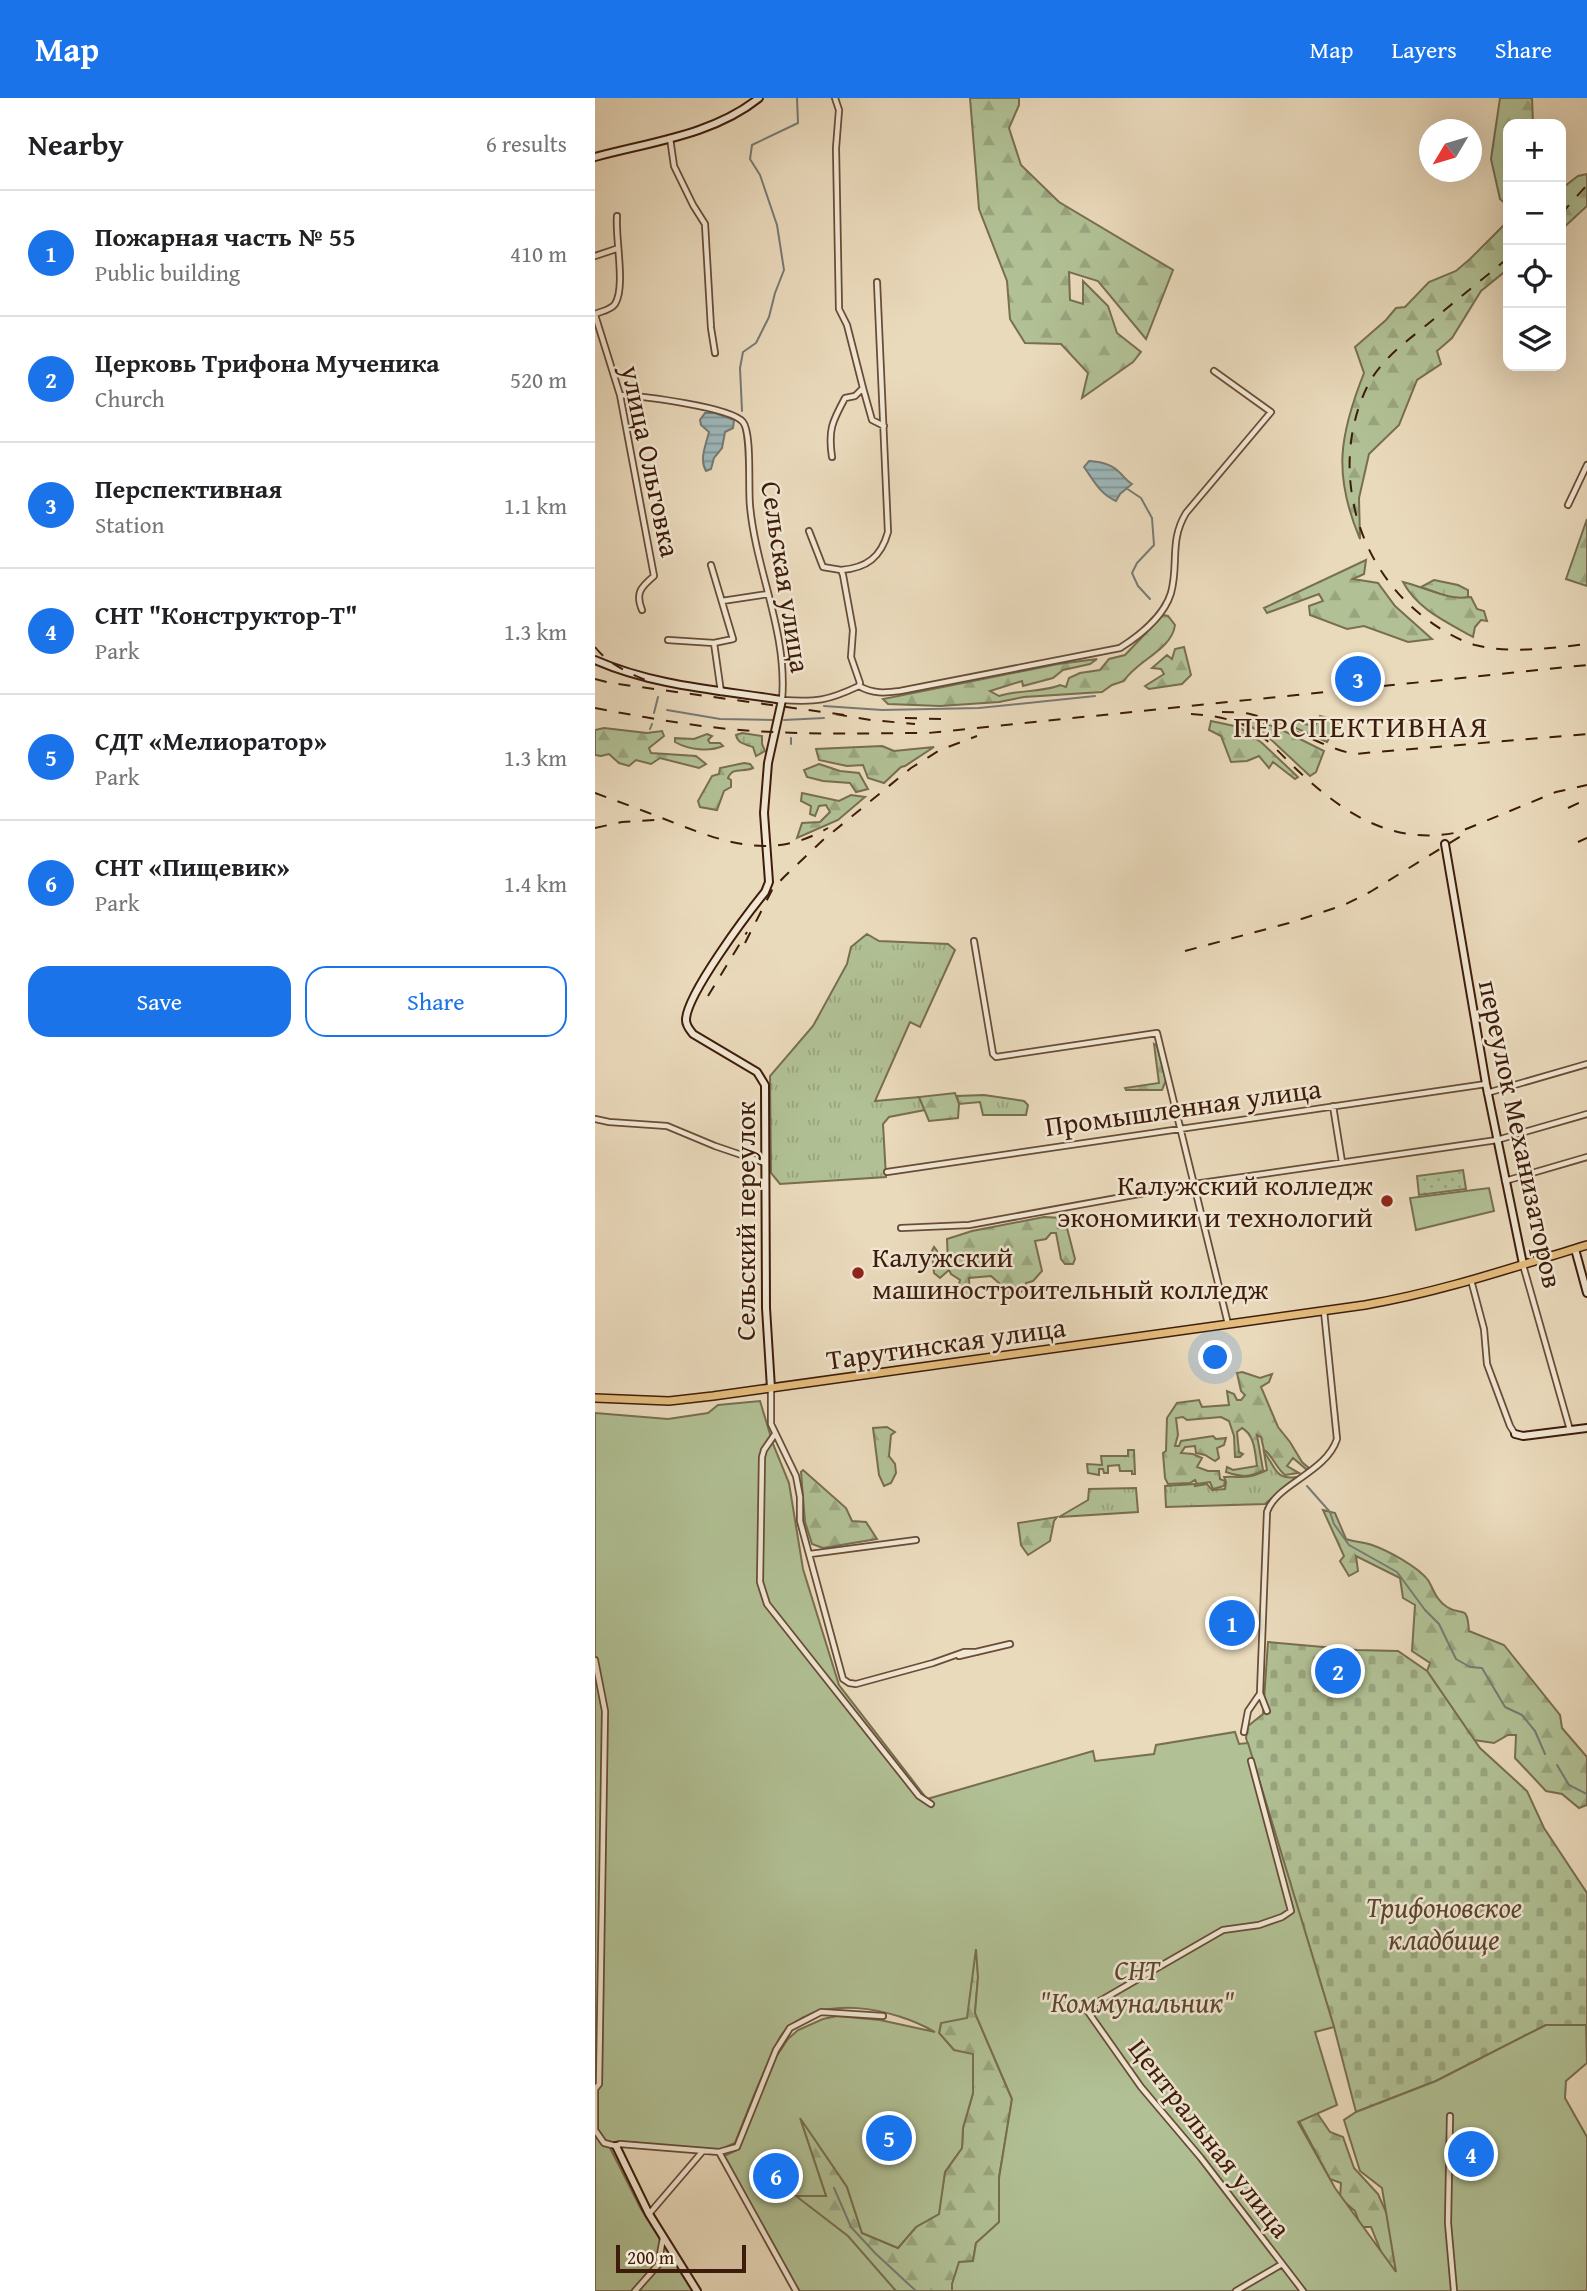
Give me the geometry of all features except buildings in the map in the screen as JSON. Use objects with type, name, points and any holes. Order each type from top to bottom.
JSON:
[{"type":"main road","name":"Тарутинская улица","points":[[595,1398],[669,1401],[1405,1298],[1587,1245]]},
{"type":"street","points":[[595,157],[722,121],[759,98]]},
{"type":"street","points":[[835,98],[839,110],[839,309],[851,337],[872,420],[884,425]]},
{"type":"street","points":[[670,137],[674,166],[705,224],[710,316],[715,353]]},
{"type":"street","points":[[595,314],[609,309],[618,296],[617,216]]},
{"type":"street","points":[[595,256],[616,248]]},
{"type":"street","points":[[809,531],[823,567],[841,570],[869,564],[884,547],[888,532],[877,282]]},
{"type":"street","name":"улица Ольговка","points":[[595,314],[619,396],[654,576],[640,589],[638,597],[642,610]]},
{"type":"street","points":[[859,686],[867,691],[880,693],[900,691],[1120,648],[1138,637],[1161,610],[1170,594],[1174,542],[1178,526],[1271,412],[1214,370]]},
{"type":"street","points":[[832,457],[829,436],[832,422],[845,398],[855,396],[863,388]]},
{"type":"street","name":"Сельская улица","points":[[619,396],[678,401],[730,413],[743,422],[747,435],[750,506],[757,553],[782,659],[782,700]]},
{"type":"street","points":[[1568,505],[1587,465]]},
{"type":"street","points":[[668,640],[714,643],[733,639],[711,565]]},
{"type":"street","points":[[841,570],[853,630],[851,657],[859,686]]},
{"type":"street","points":[[722,601],[768,594]]},
{"type":"street","points":[[714,643],[721,692]]},
{"type":"street","points":[[595,660],[615,669],[666,684],[782,700],[819,702],[859,686]]},
{"type":"street","name":"Сельский переулок","points":[[771,1388],[766,1308],[766,1101],[763,1078],[701,1040],[688,1028],[686,1020],[709,971],[765,892],[769,882],[764,813],[768,763],[782,700]]},
{"type":"street","name":"переулок Механизаторов","points":[[1445,844],[1504,1181],[1523,1264],[1570,1430]]},
{"type":"street","points":[[974,941],[992,1035],[993,1054],[996,1057],[1157,1033],[1228,1324]]},
{"type":"street","points":[[1487,1093],[1587,1063]]},
{"type":"street","name":"Промышленная улица","points":[[887,1172],[1486,1084]]},
{"type":"street","points":[[1333,1106],[1342,1162]]},
{"type":"street","points":[[901,1228],[969,1225],[1194,1184],[1497,1140],[1587,1114]]},
{"type":"street","points":[[595,1119],[667,1126],[765,1163]]},
{"type":"street","points":[[1504,1181],[1587,1157]]},
{"type":"street","points":[[1574,1249],[1587,1293]]},
{"type":"street","points":[[1471,1280],[1483,1329],[1487,1364],[1515,1434],[1523,1436],[1587,1428]]},
{"type":"street","points":[[1267,1711],[1260,1693],[1267,1512],[1275,1500],[1324,1461],[1335,1447],[1337,1439],[1324,1310]]},
{"type":"street","points":[[771,1388],[771,1424],[796,1476],[800,1497],[800,1521],[843,1679],[856,1684],[964,1652],[977,1652],[1010,1644]]},
{"type":"street","points":[[775,1434],[762,1457],[759,1582],[767,1604],[919,1796],[931,1804]]},
{"type":"street","points":[[810,1554],[916,1541]]},
{"type":"street","points":[[595,1660],[605,1711],[600,2072],[599,2084],[595,2089],[595,2130],[604,2143],[616,2146],[620,2144],[729,2151],[737,2147],[776,2050],[790,2028],[821,2012],[883,2016]]},
{"type":"street","points":[[1244,1732],[1248,1711],[1260,1693]]},
{"type":"street","name":"Центральная улица","points":[[1251,1761],[1291,1911],[1259,1925],[1223,1930],[1086,2009],[1141,2087],[1201,2158],[1303,2291]]},
{"type":"street","points":[[1450,2116],[1448,2223],[1454,2291]]},
{"type":"street","points":[[616,2146],[649,2214],[697,2291]]},
{"type":"street","points":[[649,2214],[702,2151]]},
{"type":"street","points":[[719,2152],[796,2291]]},
{"type":"street","points":[[635,2291],[658,2264],[663,2237]]},
{"type":"street","points":[[1236,2291],[1282,2264]]},
{"type":"green space","points":[[970,98],[1019,98],[1019,105],[1009,128],[1021,165],[1059,202],[1173,270],[1146,339],[1098,281],[1069,272],[1070,300],[1083,304],[1083,281],[1108,306],[1117,333],[1141,352],[1133,362],[1082,398],[1088,373],[1061,344],[1025,343],[1010,319],[1007,281],[979,209]]},
{"type":"green space","points":[[1500,98],[1532,98],[1533,119],[1503,119],[1503,202],[1500,199],[1491,159]]},
{"type":"green space","points":[[1587,174],[1587,206],[1566,225],[1566,185],[1578,176]]},
{"type":"green space","points":[[1503,226],[1503,273],[1481,291],[1452,338],[1437,351],[1441,364],[1417,380],[1399,425],[1369,454],[1359,498],[1360,539],[1351,516],[1343,475],[1345,436],[1364,373],[1355,347],[1396,308],[1405,307],[1429,282],[1456,271]]},
{"type":"green space","points":[[1587,519],[1587,586],[1566,579]]},
{"type":"green space","points":[[1366,560],[1364,574],[1353,579],[1378,583],[1395,606],[1432,639],[1408,642],[1364,626],[1347,629],[1310,615],[1309,606],[1323,601],[1319,594],[1267,613],[1264,608]]},
{"type":"green space","points":[[1434,580],[1468,590],[1468,597],[1450,596],[1421,587]]},
{"type":"green space","points":[[1403,582],[1445,595],[1471,597],[1477,609],[1484,611],[1487,621],[1481,620],[1475,627],[1473,637],[1425,608]]},
{"type":"green space","points":[[1163,615],[1168,616],[1175,625],[1167,641],[1124,681],[1102,692],[940,706],[888,704],[883,699],[1058,664],[1097,659],[1090,664],[1063,670],[1053,678],[1023,686],[1022,681],[990,691],[999,696],[1060,685],[1066,687],[1069,678],[1100,670],[1109,659],[1125,655]]},
{"type":"green space","points":[[1184,647],[1191,675],[1182,684],[1149,689],[1145,686],[1164,674],[1161,669],[1152,668],[1167,655],[1172,659],[1175,649]]},
{"type":"green space","points":[[1320,716],[1339,721],[1327,742],[1289,725],[1295,722],[1315,726]]},
{"type":"green space","points":[[1251,718],[1324,751],[1316,772],[1310,776],[1266,735],[1237,719]]},
{"type":"green space","points":[[1211,721],[1239,727],[1262,743],[1298,777],[1295,779],[1273,762],[1269,768],[1259,756],[1247,761],[1231,762],[1221,736],[1209,730]]},
{"type":"green space","points":[[604,728],[647,733],[662,731],[664,736],[649,748],[651,753],[696,756],[706,764],[699,768],[660,758],[651,764],[636,760],[629,766],[619,763],[609,754],[595,755],[595,730]]},
{"type":"green space","points":[[742,733],[762,736],[765,751],[756,756],[753,747],[738,740],[736,735]]},
{"type":"green space","points":[[707,734],[712,736],[708,740],[710,743],[720,743],[723,746],[699,749],[675,742],[675,738],[694,739]]},
{"type":"green space","points":[[882,746],[894,751],[934,747],[901,767],[884,783],[868,778],[863,765],[847,766],[819,760],[816,749]]},
{"type":"green space","points":[[744,763],[753,768],[730,774],[728,778],[731,780],[731,787],[724,791],[717,810],[700,807],[698,801],[712,776],[719,774],[720,768]]},
{"type":"green space","points":[[819,764],[840,771],[859,773],[868,789],[856,792],[850,783],[807,777],[804,770]]},
{"type":"green space","points":[[802,793],[839,801],[851,795],[865,797],[838,820],[797,838],[802,823],[820,822],[830,812],[826,805],[819,806],[815,816],[810,814],[811,806],[801,801]]},
{"type":"green space","points":[[867,934],[879,941],[948,944],[955,950],[920,1027],[910,1022],[875,1101],[919,1097],[925,1110],[889,1117],[883,1124],[886,1177],[780,1184],[771,1173],[770,1076],[813,1026],[847,964],[851,947]]},
{"type":"green space","points":[[1154,1044],[1157,1046],[1166,1080],[1162,1090],[1126,1090],[1125,1088],[1159,1083]]},
{"type":"green space","points":[[955,1093],[959,1104],[958,1118],[929,1121],[919,1097]]},
{"type":"green space","points":[[984,1095],[1024,1101],[1028,1105],[1026,1115],[983,1115],[980,1102],[959,1104],[957,1096]]},
{"type":"green space","points":[[1463,1170],[1466,1189],[1419,1195],[1417,1176]]},
{"type":"green space","points":[[1489,1188],[1494,1211],[1416,1230],[1410,1198]]},
{"type":"green space","points":[[1044,1217],[1063,1218],[1062,1222],[1057,1224],[1058,1228],[1067,1228],[1075,1259],[1073,1264],[1065,1264],[1061,1259],[1056,1233],[1035,1241],[1042,1271],[1033,1281],[1026,1283],[1024,1290],[1012,1297],[1001,1292],[999,1283],[991,1276],[969,1278],[970,1296],[956,1297],[960,1280],[949,1270],[940,1278],[934,1273],[934,1247],[940,1268],[948,1264],[947,1239],[972,1231]]},
{"type":"green space","points":[[1237,1373],[1260,1378],[1272,1374],[1269,1382],[1261,1387],[1278,1427],[1309,1468],[1306,1469],[1293,1458],[1287,1466],[1299,1473],[1285,1475],[1264,1450],[1261,1437],[1257,1435],[1263,1470],[1245,1476],[1226,1472],[1227,1467],[1233,1470],[1257,1466],[1250,1435],[1242,1428],[1237,1432],[1239,1452],[1243,1454],[1235,1457],[1234,1436],[1229,1421],[1221,1417],[1187,1420],[1183,1417],[1176,1418],[1178,1435],[1175,1446],[1179,1446],[1181,1441],[1213,1436],[1216,1439],[1226,1438],[1224,1445],[1217,1448],[1219,1458],[1215,1461],[1196,1453],[1195,1446],[1185,1447],[1181,1453],[1202,1458],[1197,1467],[1219,1471],[1220,1479],[1225,1481],[1224,1486],[1213,1489],[1210,1482],[1197,1484],[1195,1480],[1190,1483],[1168,1484],[1163,1453],[1166,1451],[1167,1418],[1177,1403],[1199,1400],[1202,1407],[1229,1405],[1227,1391],[1234,1394],[1237,1400],[1241,1400],[1245,1395],[1241,1391]]},
{"type":"green space","name":"СНТ \"Коммунальник\"","points":[[760,1401],[789,1483],[803,1569],[839,1685],[927,1799],[1093,1751],[1095,1761],[1154,1754],[1156,1745],[1235,1732],[1239,1744],[1248,1743],[1334,2027],[1315,2032],[1337,2105],[1298,2122],[1335,2188],[1396,2272],[1382,2188],[1360,2171],[1344,2120],[1356,2112],[1436,2081],[1546,2025],[1586,2025],[1587,2063],[1566,2081],[1565,2098],[1587,2137],[1587,2291],[952,2291],[959,2262],[973,2261],[976,2243],[999,2222],[999,2178],[1012,2099],[975,2013],[978,1977],[976,1949],[967,2018],[941,2023],[939,2033],[954,2050],[973,2054],[973,2093],[963,2128],[962,2148],[945,2172],[939,2214],[916,2227],[898,2248],[862,2233],[847,2187],[800,2118],[826,2196],[796,2196],[848,2236],[896,2291],[799,2291],[722,2157],[737,2150],[776,2057],[798,2030],[837,2016],[880,2020],[935,2032],[899,2016],[857,2008],[836,2008],[816,2012],[798,2020],[783,2033],[762,2075],[735,2143],[719,2150],[618,2141],[609,2146],[641,2209],[694,2291],[595,2291],[595,1413],[668,1419],[708,1413],[718,1405]]},
{"type":"green space","points":[[887,1427],[895,1432],[891,1435],[889,1456],[895,1464],[896,1473],[891,1483],[884,1486],[879,1475],[873,1428]]},
{"type":"green space","points":[[1128,1450],[1134,1450],[1135,1474],[1132,1474],[1132,1471],[1120,1471],[1119,1465],[1108,1466],[1108,1473],[1099,1469],[1099,1475],[1088,1473],[1087,1464],[1102,1465],[1101,1456],[1128,1456]]},
{"type":"green space","points":[[1264,1452],[1276,1471],[1284,1476],[1297,1477],[1265,1504],[1166,1507],[1165,1486],[1207,1484],[1212,1490],[1225,1489],[1224,1477],[1249,1476],[1267,1470]]},
{"type":"green space","points":[[803,1470],[846,1508],[852,1521],[866,1522],[877,1539],[823,1548],[812,1544],[805,1522]]},
{"type":"green space","points":[[1136,1488],[1138,1512],[1059,1517],[1088,1500],[1089,1489]]},
{"type":"green space","points":[[1323,1510],[1335,1513],[1346,1539],[1379,1548],[1417,1570],[1428,1580],[1443,1604],[1465,1614],[1469,1631],[1504,1645],[1560,1715],[1562,1728],[1587,1757],[1587,1805],[1579,1808],[1562,1794],[1546,1791],[1515,1758],[1516,1735],[1508,1735],[1494,1743],[1474,1740],[1427,1671],[1430,1663],[1412,1651],[1415,1605],[1403,1598],[1400,1578],[1356,1556],[1358,1571],[1349,1576],[1340,1561],[1344,1556]]},
{"type":"green space","points":[[1057,1517],[1050,1541],[1028,1555],[1021,1545],[1018,1523]]},
{"type":"green space","name":"Трифоновское кладбище","points":[[1268,1642],[1398,1651],[1427,1671],[1480,1748],[1527,1791],[1544,1828],[1587,1893],[1587,2025],[1546,2025],[1436,2081],[1356,2112],[1334,2027],[1246,1738],[1248,1726],[1263,1714]]},
{"type":"green space","points":[[976,1944],[978,1977],[975,2013],[1012,2099],[999,2178],[999,2223],[976,2243],[973,2261],[952,2284],[952,2291],[896,2291],[795,2195],[826,2196],[799,2115],[847,2187],[862,2233],[898,2248],[916,2227],[938,2214],[945,2172],[962,2148],[963,2128],[973,2093],[954,2050],[939,2033]]},
{"type":"green space","points":[[1304,2094],[1330,2132],[1343,2137],[1354,2168],[1378,2194],[1404,2252],[1410,2277],[1391,2277],[1371,2227],[1361,2227],[1355,2211],[1340,2198],[1341,2183],[1330,2179],[1299,2121]]},
{"type":"water","points":[[705,413],[715,413],[734,420],[733,428],[725,432],[722,448],[714,458],[711,469],[706,471],[703,457],[709,432],[701,425],[700,420]]},
{"type":"water","points":[[1089,461],[1111,466],[1132,484],[1116,501],[1110,498],[1098,487],[1084,467]]},
{"type":"waterway","points":[[742,411],[740,368],[743,352],[756,343],[769,317],[784,270],[777,225],[760,175],[750,159],[752,145],[798,123],[797,98]]},
{"type":"waterway","points":[[1126,488],[1141,498],[1152,518],[1154,545],[1137,563],[1132,573],[1138,586],[1150,599]]},
{"type":"waterway","points":[[824,706],[882,710],[979,708],[1095,696]]},
{"type":"waterway","points":[[654,713],[658,697]]},
{"type":"waterway","points":[[667,710],[720,719],[774,720]]},
{"type":"waterway","points":[[784,720],[824,718]]},
{"type":"waterway","points":[[650,729],[652,724]]},
{"type":"waterway","points":[[791,738],[791,744]]},
{"type":"waterway","points":[[1307,1486],[1330,1512],[1334,1524],[1349,1545],[1397,1572],[1439,1624],[1456,1659],[1470,1667],[1482,1668],[1505,1707],[1522,1715],[1535,1731],[1545,1754]]},
{"type":"waterway","points":[[1557,1765],[1569,1785],[1587,1794]]},
{"type":"waterway","points":[[834,2188],[851,2227],[916,2291]]},
{"type":"railway","points":[[1566,208],[1587,185]]},
{"type":"railway","points":[[1503,262],[1397,350],[1380,367],[1367,387],[1356,417],[1350,448],[1350,479],[1355,510],[1364,539],[1397,592],[1420,614],[1446,632],[1489,648],[1531,649],[1587,644]]},
{"type":"railway","points":[[595,647],[613,663],[650,682]]},
{"type":"railway","points":[[595,708],[735,730],[928,733],[1587,665]]},
{"type":"railway","points":[[595,679],[845,715]]},
{"type":"railway","points":[[1222,712],[1243,713],[1276,722],[1327,746],[1354,754],[1587,734]]},
{"type":"railway","points":[[835,714],[915,724]]},
{"type":"railway","points":[[1191,714],[1221,718],[1247,726],[1348,811],[1389,830],[1411,834],[1459,832],[1556,792],[1587,785]]},
{"type":"railway","points":[[905,718],[943,719]]},
{"type":"railway","points":[[745,943],[772,890],[823,840],[911,768],[940,750],[977,736]]},
{"type":"railway","points":[[595,793],[716,838],[753,846],[789,843],[808,838],[828,828]]},
{"type":"railway","points":[[1568,808],[1587,799]]},
{"type":"railway","points":[[595,828],[622,822],[656,820]]},
{"type":"railway","points":[[1185,951],[1344,905],[1461,836]]},
{"type":"railway","points":[[1578,842],[1587,838]]},
{"type":"railway","points":[[708,996],[747,932]]},
{"type":"place","name":"Перспективная","points":[[1358,679]]},
{"type":"place","name":"Калужский колледж экономики и технологий","points":[[1387,1201]]},
{"type":"place","name":"Калужский машиностроительный колледж","points":[[858,1273]]},
{"type":"place","name":"Пожарная часть № 55","points":[[1232,1623]]},
{"type":"place","name":"Церковь Трифона Мученика","points":[[1338,1671]]},
{"type":"place","name":"СДТ «Мелиоратор»","points":[[889,2138]]},
{"type":"place","name":"СНТ \"Конструктор-Т\"","points":[[1471,2154]]},
{"type":"place","name":"СНТ «Пищевик»","points":[[776,2176]]},
{"type":"district","name":"ПЕРСПЕКТИВНАЯ","points":[[1361,727]]}]
